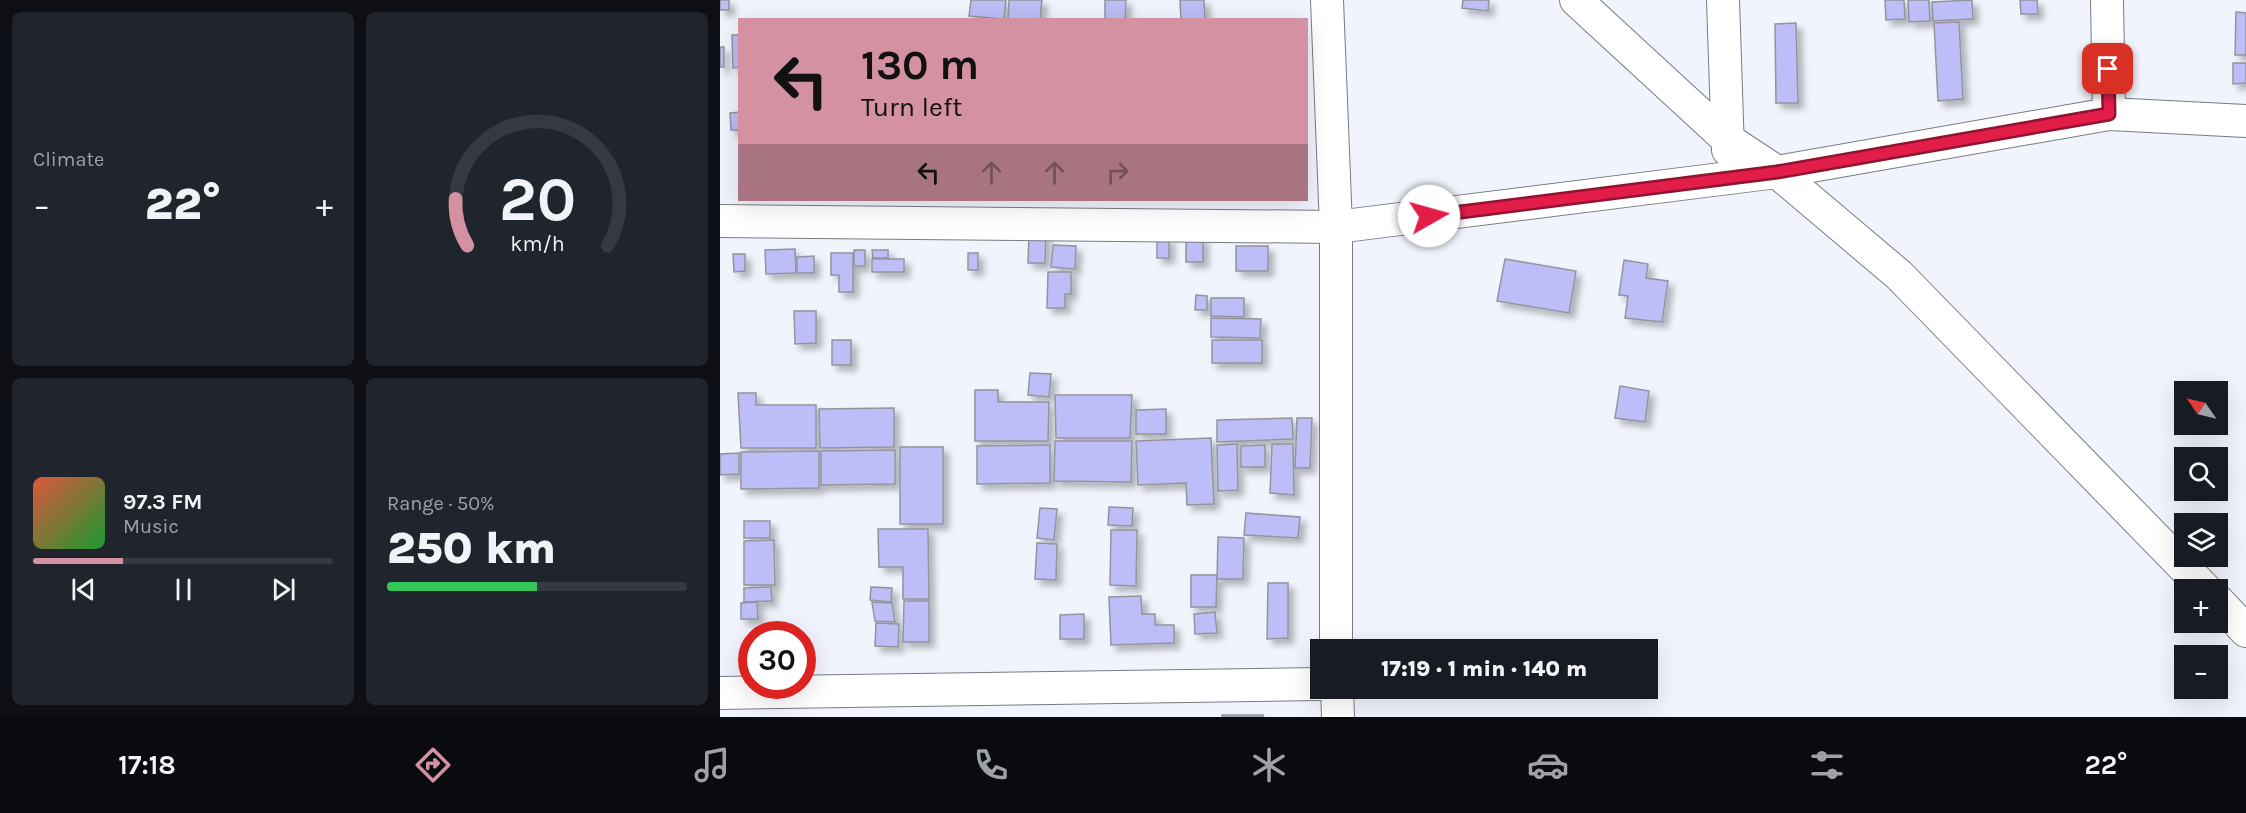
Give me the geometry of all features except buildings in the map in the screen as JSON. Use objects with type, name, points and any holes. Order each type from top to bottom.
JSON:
[{"type":"street","points":[[1327,0],[1336,228],[1336,639]]},
{"type":"street","points":[[1576,0],[1727,140],[1777,172],[1899,275],[2195,579]]},
{"type":"street","points":[[1723,0],[1730,178]]},
{"type":"street","points":[[2107,0],[2109,114]]},
{"type":"street","points":[[720,221],[1336,228],[1777,172],[2109,114],[2246,121]]},
{"type":"street","points":[[2228,612],[2246,631]]},
{"type":"street","points":[[720,693],[1310,684]]},
{"type":"street","points":[[1337,699],[1338,717]]},
{"type":"route","points":[[1429,216],[1777,172],[2109,114],[2108,69]]}]
